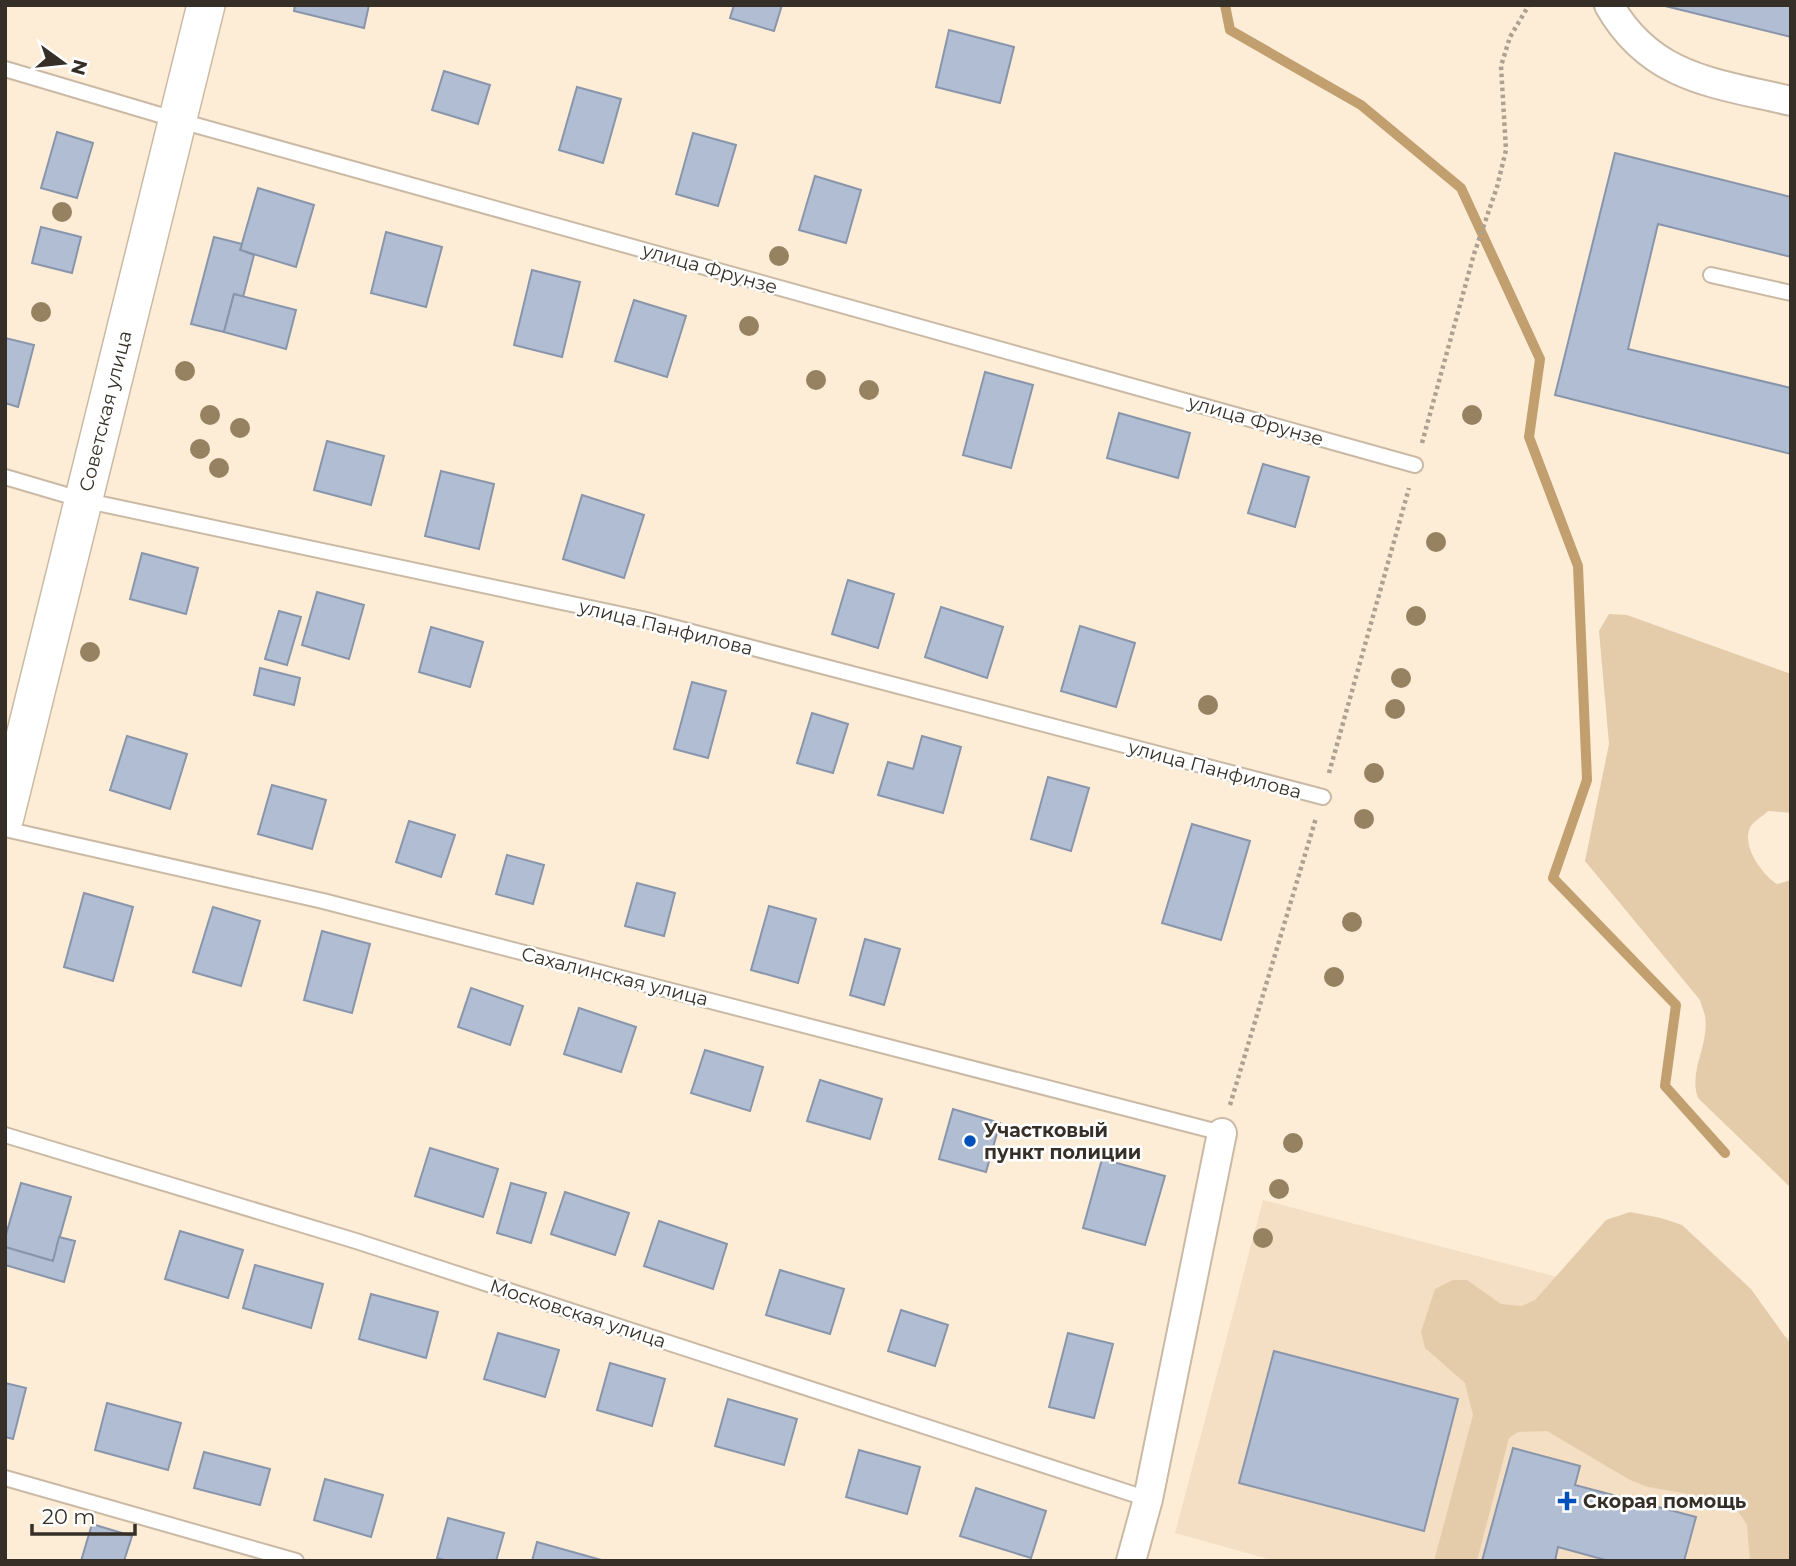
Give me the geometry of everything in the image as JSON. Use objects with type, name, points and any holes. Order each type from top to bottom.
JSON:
[{"type":"street","name":"Советская улица","points":[[5,817],[206,5]]},
{"type":"street","points":[[1609,5],[1620,24],[1641,48],[1663,64],[1706,80],[1791,101]]},
{"type":"street","points":[[1131,1561],[1148,1499],[1222,1133]]},
{"type":"lane","name":"улица Фрунзе","points":[[5,69],[177,120],[1415,465]]},
{"type":"lane","points":[[1711,275],[1791,293]]},
{"type":"lane","name":"улица Панфилова","points":[[5,477],[83,500],[642,619],[1323,797]]},
{"type":"lane","name":"Сахалинская улица","points":[[5,829],[323,901],[1222,1133]]},
{"type":"lane","name":"Московская улица","points":[[5,1135],[356,1241],[1148,1499]]},
{"type":"lane","points":[[5,1478],[296,1561]]},
{"type":"path","points":[[1222,1133],[1323,797],[1474,254],[1497,187],[1506,150],[1501,66],[1510,37],[1529,5]]},
{"type":"shaded area","points":[[1609,614],[1627,615],[1791,674],[1791,813],[1768,811],[1751,826],[1748,841],[1754,858],[1771,880],[1777,884],[1791,880],[1791,1188],[1698,1098],[1697,1068],[1706,1026],[1700,1000],[1585,861],[1609,744],[1599,631]]},
{"type":"shaded area","points":[[1263,1200],[1791,1338],[1791,1561],[1276,1561],[1175,1533]]},
{"type":"shaded area","points":[[1630,1212],[1682,1225],[1751,1289],[1791,1345],[1791,1561],[1750,1561],[1747,1525],[1738,1511],[1718,1499],[1648,1487],[1630,1480],[1547,1431],[1518,1432],[1509,1438],[1477,1561],[1434,1561],[1473,1415],[1465,1383],[1425,1348],[1421,1332],[1435,1289],[1453,1280],[1467,1280],[1501,1304],[1522,1306],[1535,1300],[1606,1220]]},
{"type":"building","points":[[295,5],[369,5],[364,28],[294,11]]},
{"type":"building","points":[[734,5],[782,5],[774,31],[730,18]]},
{"type":"building","points":[[1661,5],[1791,5],[1791,37]]},
{"type":"building","points":[[949,30],[1014,47],[1000,103],[936,87]]},
{"type":"building","points":[[444,71],[490,85],[478,124],[432,110]]},
{"type":"building","points":[[577,87],[621,99],[603,163],[559,150]]},
{"type":"building","points":[[57,132],[93,143],[77,198],[41,188]]},
{"type":"building","points":[[693,133],[736,145],[718,206],[676,194]]},
{"type":"building","points":[[1615,153],[1791,197],[1791,257],[1658,224],[1628,349],[1791,388],[1791,454],[1555,395]]},
{"type":"building","points":[[815,176],[861,190],[846,243],[799,230]]},
{"type":"building","points":[[258,188],[314,205],[296,267],[240,250]]},
{"type":"building","points":[[41,227],[81,237],[72,273],[32,263]]},
{"type":"building","points":[[386,232],[442,247],[426,307],[371,293]]},
{"type":"building","points":[[214,237],[242,244],[240,250],[254,255],[243,297],[234,294],[224,332],[191,324]]},
{"type":"building","points":[[532,270],[580,282],[562,357],[514,345]]},
{"type":"building","points":[[234,294],[296,310],[286,349],[224,332]]},
{"type":"building","points":[[634,300],[686,316],[667,377],[615,361]]},
{"type":"building","points":[[5,338],[34,345],[18,407],[5,403]]},
{"type":"building","points":[[985,372],[1033,385],[1011,468],[963,455]]},
{"type":"building","points":[[1119,413],[1190,433],[1178,478],[1107,458]]},
{"type":"building","points":[[327,441],[384,456],[371,505],[314,490]]},
{"type":"building","points":[[1263,464],[1309,477],[1295,527],[1248,513]]},
{"type":"building","points":[[441,471],[494,484],[479,549],[425,536]]},
{"type":"building","points":[[582,495],[644,515],[624,578],[563,559]]},
{"type":"building","points":[[142,553],[198,568],[186,614],[130,599]]},
{"type":"building","points":[[848,580],[894,594],[878,648],[832,634]]},
{"type":"building","points":[[317,592],[364,605],[349,659],[302,645]]},
{"type":"building","points":[[941,607],[1003,627],[987,678],[925,657]]},
{"type":"building","points":[[279,611],[301,617],[287,665],[265,659]]},
{"type":"building","points":[[1080,626],[1135,643],[1116,707],[1061,691]]},
{"type":"building","points":[[431,627],[483,642],[470,687],[419,672]]},
{"type":"building","points":[[260,668],[300,678],[294,705],[254,695]]},
{"type":"building","points":[[692,682],[726,691],[708,758],[674,749]]},
{"type":"building","points":[[812,713],[848,724],[833,773],[797,763]]},
{"type":"building","points":[[127,736],[187,754],[170,809],[110,790]]},
{"type":"building","points":[[922,736],[961,747],[943,813],[878,795],[888,762],[913,769]]},
{"type":"building","points":[[1048,777],[1089,788],[1071,851],[1031,839]]},
{"type":"building","points":[[272,785],[326,800],[312,849],[258,834]]},
{"type":"building","points":[[409,821],[455,835],[441,877],[396,862]]},
{"type":"building","points":[[1192,824],[1250,841],[1221,940],[1162,923]]},
{"type":"building","points":[[507,855],[544,865],[533,904],[496,894]]},
{"type":"building","points":[[637,883],[675,893],[664,936],[625,926]]},
{"type":"building","points":[[84,893],[133,907],[113,981],[64,967]]},
{"type":"building","points":[[769,906],[816,919],[798,983],[751,970]]},
{"type":"building","points":[[213,907],[260,921],[241,986],[193,972]]},
{"type":"building","points":[[322,931],[370,944],[352,1013],[304,1000]]},
{"type":"building","points":[[865,939],[900,949],[884,1005],[850,995]]},
{"type":"building","points":[[471,988],[523,1006],[510,1045],[458,1027]]},
{"type":"building","points":[[579,1008],[636,1027],[621,1072],[564,1054]]},
{"type":"building","points":[[705,1050],[763,1067],[750,1111],[691,1093]]},
{"type":"building","points":[[820,1080],[882,1099],[870,1139],[807,1121]]},
{"type":"building","name":"Участковый пункт полиции","points":[[953,1109],[1000,1123],[986,1172],[939,1159]]},
{"type":"building","points":[[430,1148],[498,1169],[483,1217],[415,1196]]},
{"type":"building","points":[[1102,1159],[1165,1176],[1145,1245],[1083,1228]]},
{"type":"building","points":[[21,1183],[71,1197],[53,1261],[5,1247],[5,1238]]},
{"type":"building","points":[[511,1183],[546,1193],[531,1243],[497,1233]]},
{"type":"building","points":[[565,1192],[629,1213],[615,1255],[551,1234]]},
{"type":"building","points":[[659,1221],[727,1244],[713,1289],[644,1266]]},
{"type":"building","points":[[180,1231],[243,1250],[228,1298],[165,1279]]},
{"type":"building","points":[[59,1237],[75,1241],[64,1282],[5,1265],[5,1247],[53,1261]]},
{"type":"building","points":[[255,1265],[323,1284],[311,1328],[243,1308]]},
{"type":"building","points":[[780,1270],[844,1289],[830,1334],[766,1315]]},
{"type":"building","points":[[371,1294],[438,1312],[426,1358],[359,1339]]},
{"type":"building","points":[[901,1310],[948,1325],[935,1366],[888,1351]]},
{"type":"building","points":[[498,1333],[559,1350],[545,1397],[484,1379]]},
{"type":"building","points":[[1068,1333],[1113,1344],[1094,1418],[1049,1407]]},
{"type":"building","points":[[1274,1351],[1458,1399],[1424,1531],[1239,1483]]},
{"type":"building","points":[[610,1363],[665,1379],[652,1426],[597,1410]]},
{"type":"building","points":[[5,1383],[26,1388],[13,1439],[5,1437]]},
{"type":"building","points":[[728,1399],[797,1419],[784,1465],[715,1446]]},
{"type":"building","points":[[107,1403],[181,1423],[168,1470],[95,1450]]},
{"type":"building","name":"Скорая помощь","points":[[1513,1448],[1580,1466],[1575,1485],[1696,1517],[1684,1561],[1609,1561],[1558,1547],[1555,1561],[1482,1561]]},
{"type":"building","points":[[859,1450],[920,1467],[907,1514],[846,1497]]},
{"type":"building","points":[[204,1452],[270,1469],[260,1505],[194,1488]]},
{"type":"building","points":[[325,1479],[383,1495],[371,1537],[314,1520]]},
{"type":"building","points":[[976,1488],[1046,1511],[1031,1558],[960,1536]]},
{"type":"building","points":[[448,1518],[504,1533],[496,1561],[447,1561],[437,1558]]},
{"type":"building","points":[[92,1524],[132,1536],[124,1561],[81,1561]]},
{"type":"building","points":[[537,1542],[605,1561],[532,1561]]},
{"type":"waterway","points":[[1225,5],[1230,30],[1361,105],[1461,188],[1540,359],[1529,437],[1578,566],[1587,780],[1553,878],[1676,1005],[1665,1086],[1725,1153]]},
{"type":"place","name":"Участковый пункт полиции","points":[[970,1141]]},
{"type":"place","name":"Скорая помощь","points":[[1567,1501]]}]
